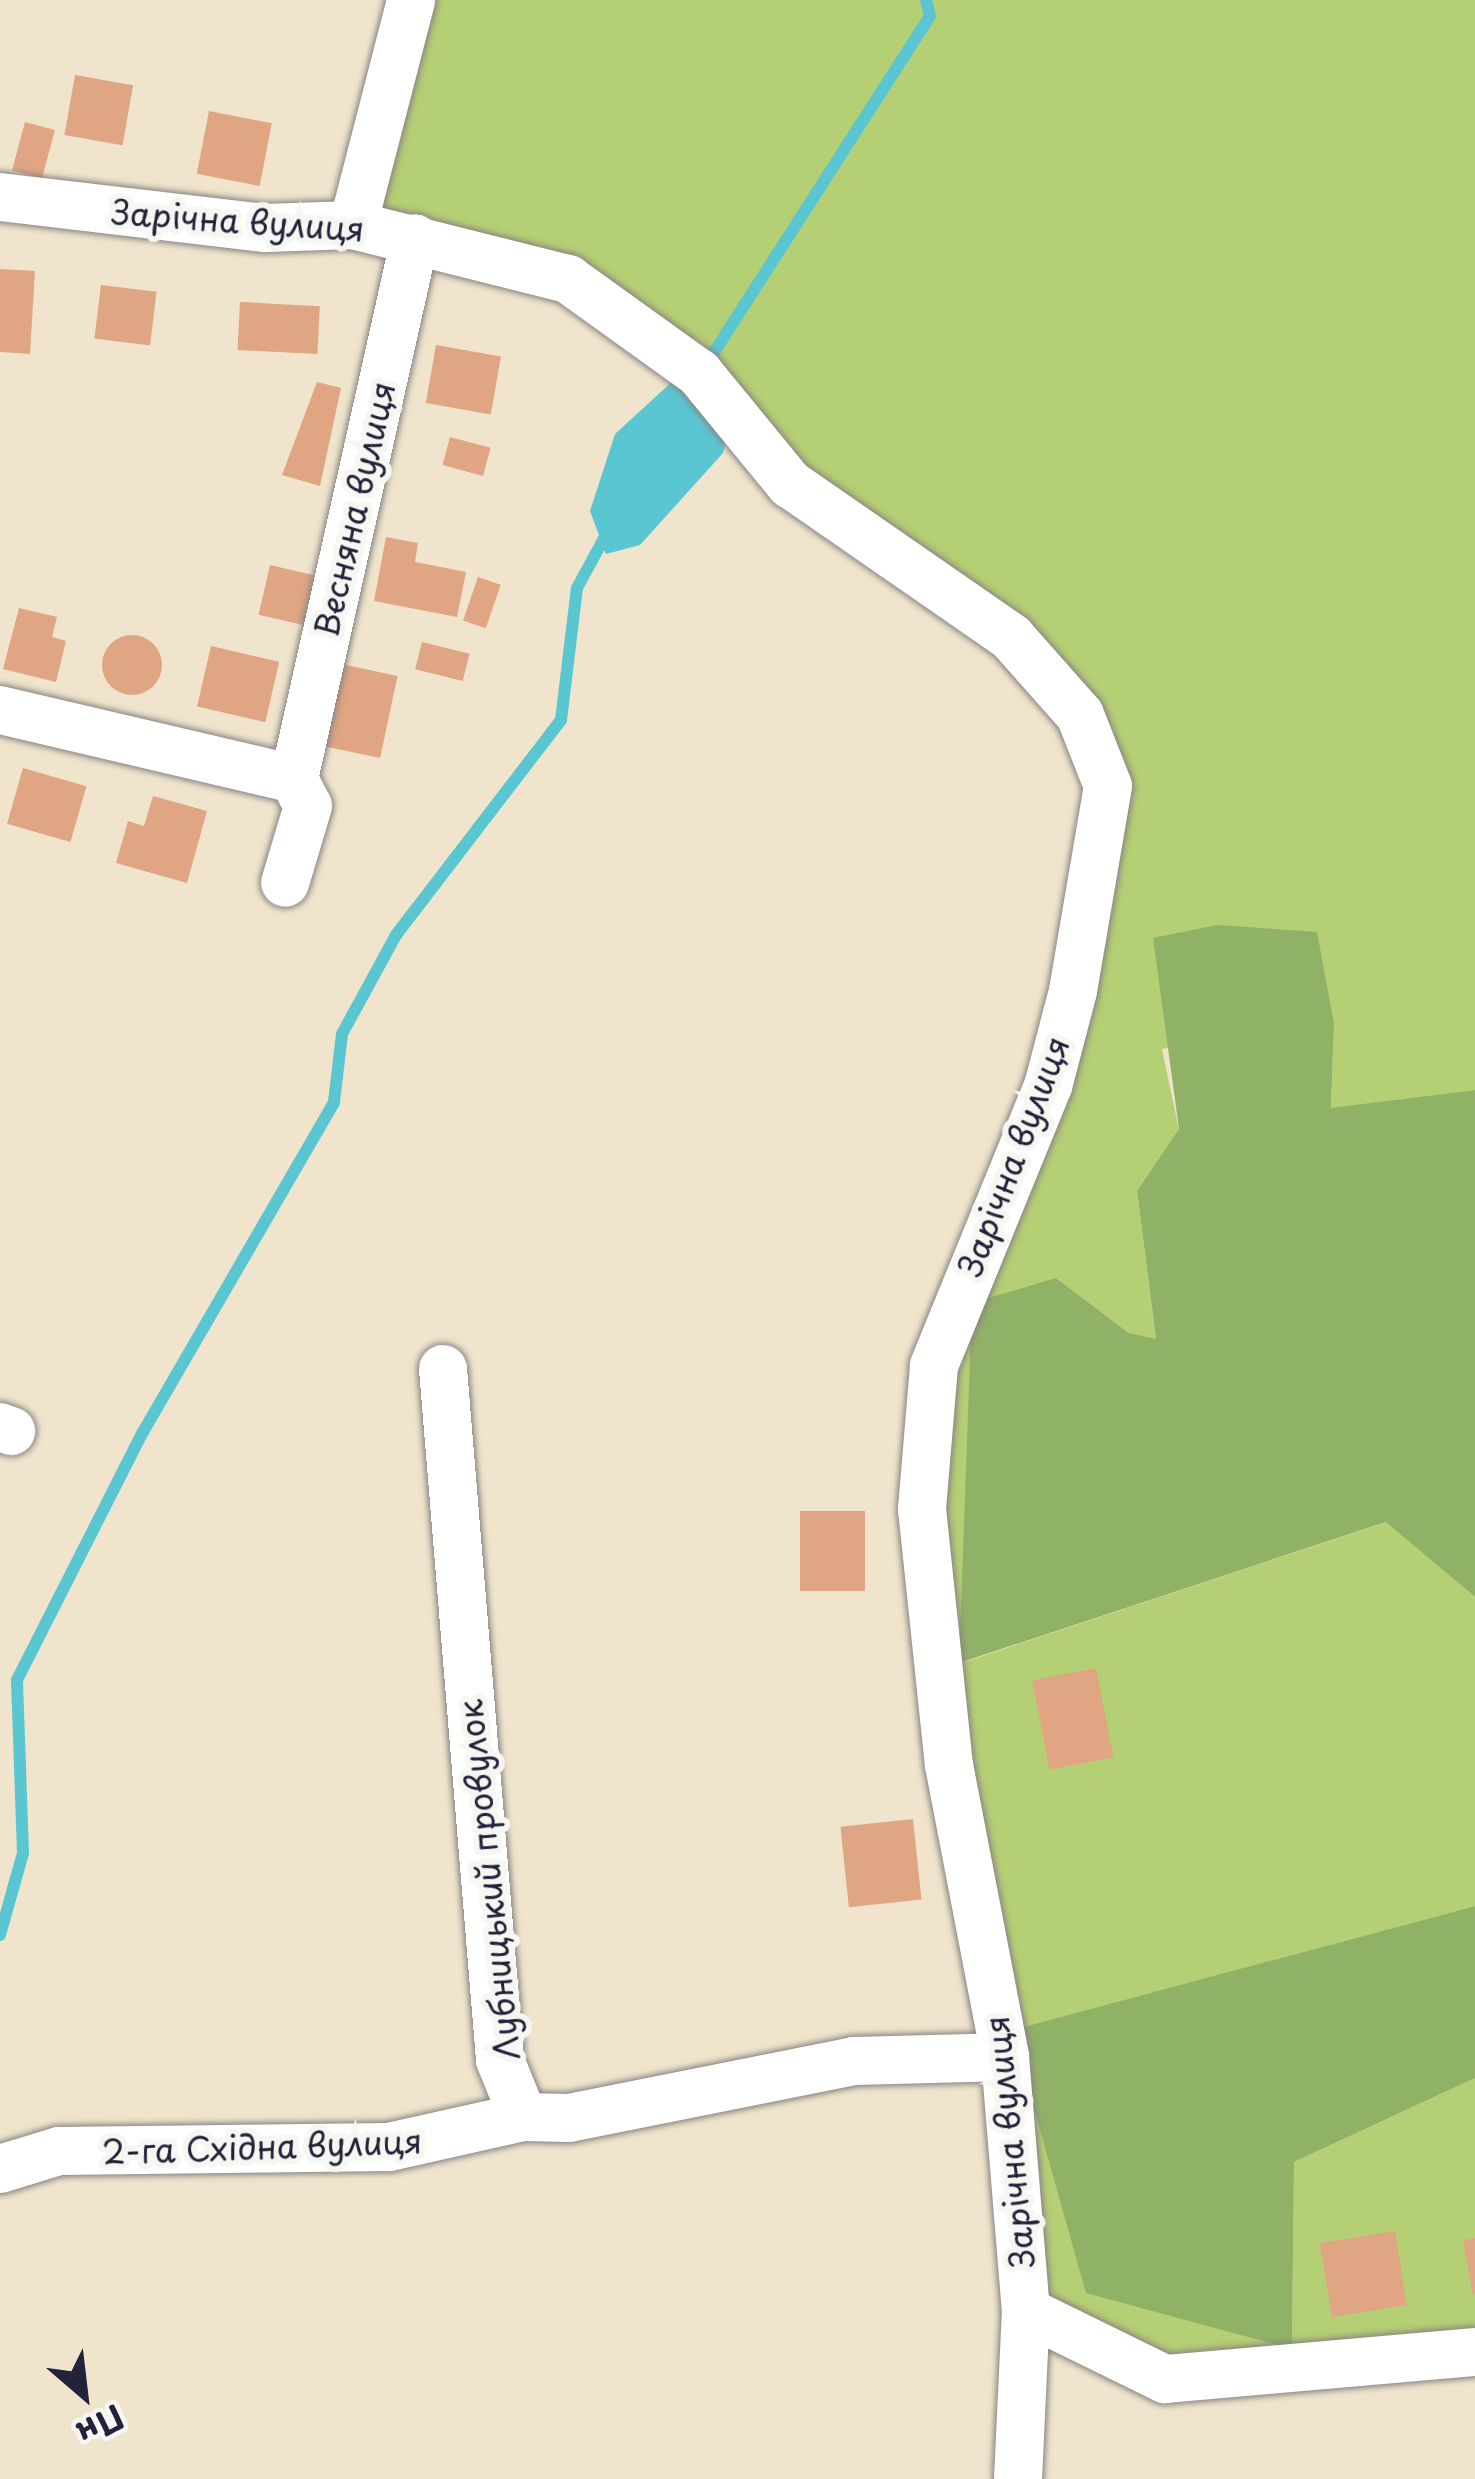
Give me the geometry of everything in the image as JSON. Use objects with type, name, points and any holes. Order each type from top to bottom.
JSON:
[{"type":"street","points":[[353,226],[411,0]]},
{"type":"street","name":"Зарічна вулиця","points":[[0,197],[265,228],[353,226],[568,279],[627,314],[699,373],[790,484],[1011,637],[1080,715],[1108,786],[1048,1086],[934,1366],[924,1485],[949,1765],[1006,2057],[1026,2311],[1165,2379],[1475,2352]]},
{"type":"street","name":"Весняна вулиця","points":[[285,883],[308,806],[294,779],[415,238]]},
{"type":"street","points":[[0,710],[294,779]]},
{"type":"street","name":"Лубницький провулок","points":[[442,1369],[500,2060],[523,2117]]},
{"type":"street","points":[[523,2117],[569,2118],[854,2061],[1006,2057]]},
{"type":"street","name":"2-га Східна вулиця","points":[[0,2169],[59,2151],[389,2146],[523,2117]]},
{"type":"street","points":[[1018,2479],[1026,2311]]},
{"type":"green space","points":[[411,0],[1475,0],[1475,1090],[1331,1109],[1334,1024],[1162,1049],[1179,1130],[1137,1191],[1156,1340],[1129,1333],[1056,1278],[961,1663],[1387,1522],[1475,1597],[1475,1906],[1013,2030],[1292,2348],[1294,2162],[1475,2078],[1475,2352],[1165,2379],[1026,2311],[949,1765],[934,1366],[1098,862],[1080,715],[790,484],[627,314],[353,225]]},
{"type":"green space","points":[[1217,925],[1317,932],[1334,1024],[1331,1108],[1475,1090],[1475,1597],[1386,1522],[959,1663],[972,1303],[1056,1278],[1129,1333],[1156,1339],[1137,1191],[1179,1129],[1153,938]]},
{"type":"green space","points":[[1475,1906],[1475,2078],[1294,2162],[1292,2349],[1086,2293],[1012,2030]]},
{"type":"water","points":[[675,379],[729,428],[723,453],[640,545],[606,554],[590,511],[615,434]]},
{"type":"building","points":[[75,75],[133,85],[123,145],[64,135]]},
{"type":"building","points":[[209,111],[272,123],[260,186],[197,174]]},
{"type":"building","points":[[25,122],[55,130],[42,178],[12,170]]},
{"type":"building","points":[[0,269],[35,271],[30,354],[0,352]]},
{"type":"building","points":[[101,285],[157,292],[150,345],[94,339]]},
{"type":"building","points":[[240,302],[320,306],[317,354],[237,350]]},
{"type":"building","points":[[436,345],[501,356],[491,415],[426,403]]},
{"type":"building","points":[[317,382],[341,388],[320,486],[282,475]]},
{"type":"building","points":[[450,437],[491,448],[483,476],[442,465]]},
{"type":"building","points":[[386,537],[418,543],[415,562],[466,572],[457,617],[374,601]]},
{"type":"building","points":[[270,565],[322,577],[310,627],[259,615]]},
{"type":"building","points":[[478,577],[501,585],[486,628],[463,620]]},
{"type":"building","points":[[19,608],[57,617],[52,637],[66,641],[56,682],[3,669]]},
{"type":"building","points":[[132,635],[153,644],[162,665],[153,686],[132,695],[111,686],[102,665],[111,644]]},
{"type":"building","points":[[422,642],[470,654],[463,681],[415,669]]},
{"type":"building","points":[[211,646],[279,662],[265,722],[197,706]]},
{"type":"building","points":[[332,662],[398,676],[380,758],[315,744]]},
{"type":"building","points":[[23,768],[86,786],[70,842],[7,824]]},
{"type":"building","points":[[153,796],[207,811],[187,883],[116,863],[128,821],[144,826]]},
{"type":"building","points":[[800,1511],[865,1511],[865,1591],[800,1591]]},
{"type":"building","points":[[1096,1668],[1113,1757],[1050,1770],[1032,1680]]},
{"type":"building","points":[[913,1819],[921,1900],[849,1907],[840,1827]]},
{"type":"building","points":[[1395,2231],[1407,2305],[1332,2317],[1320,2243]]},
{"type":"building","points":[[1475,2238],[1475,2294],[1473,2295],[1463,2240]]},
{"type":"waterway","points":[[711,357],[930,16],[926,0]]},
{"type":"waterway","points":[[0,1935],[23,1853],[17,1680],[143,1432],[334,1102],[342,1034],[396,935],[561,720],[577,588],[607,533]]}]
